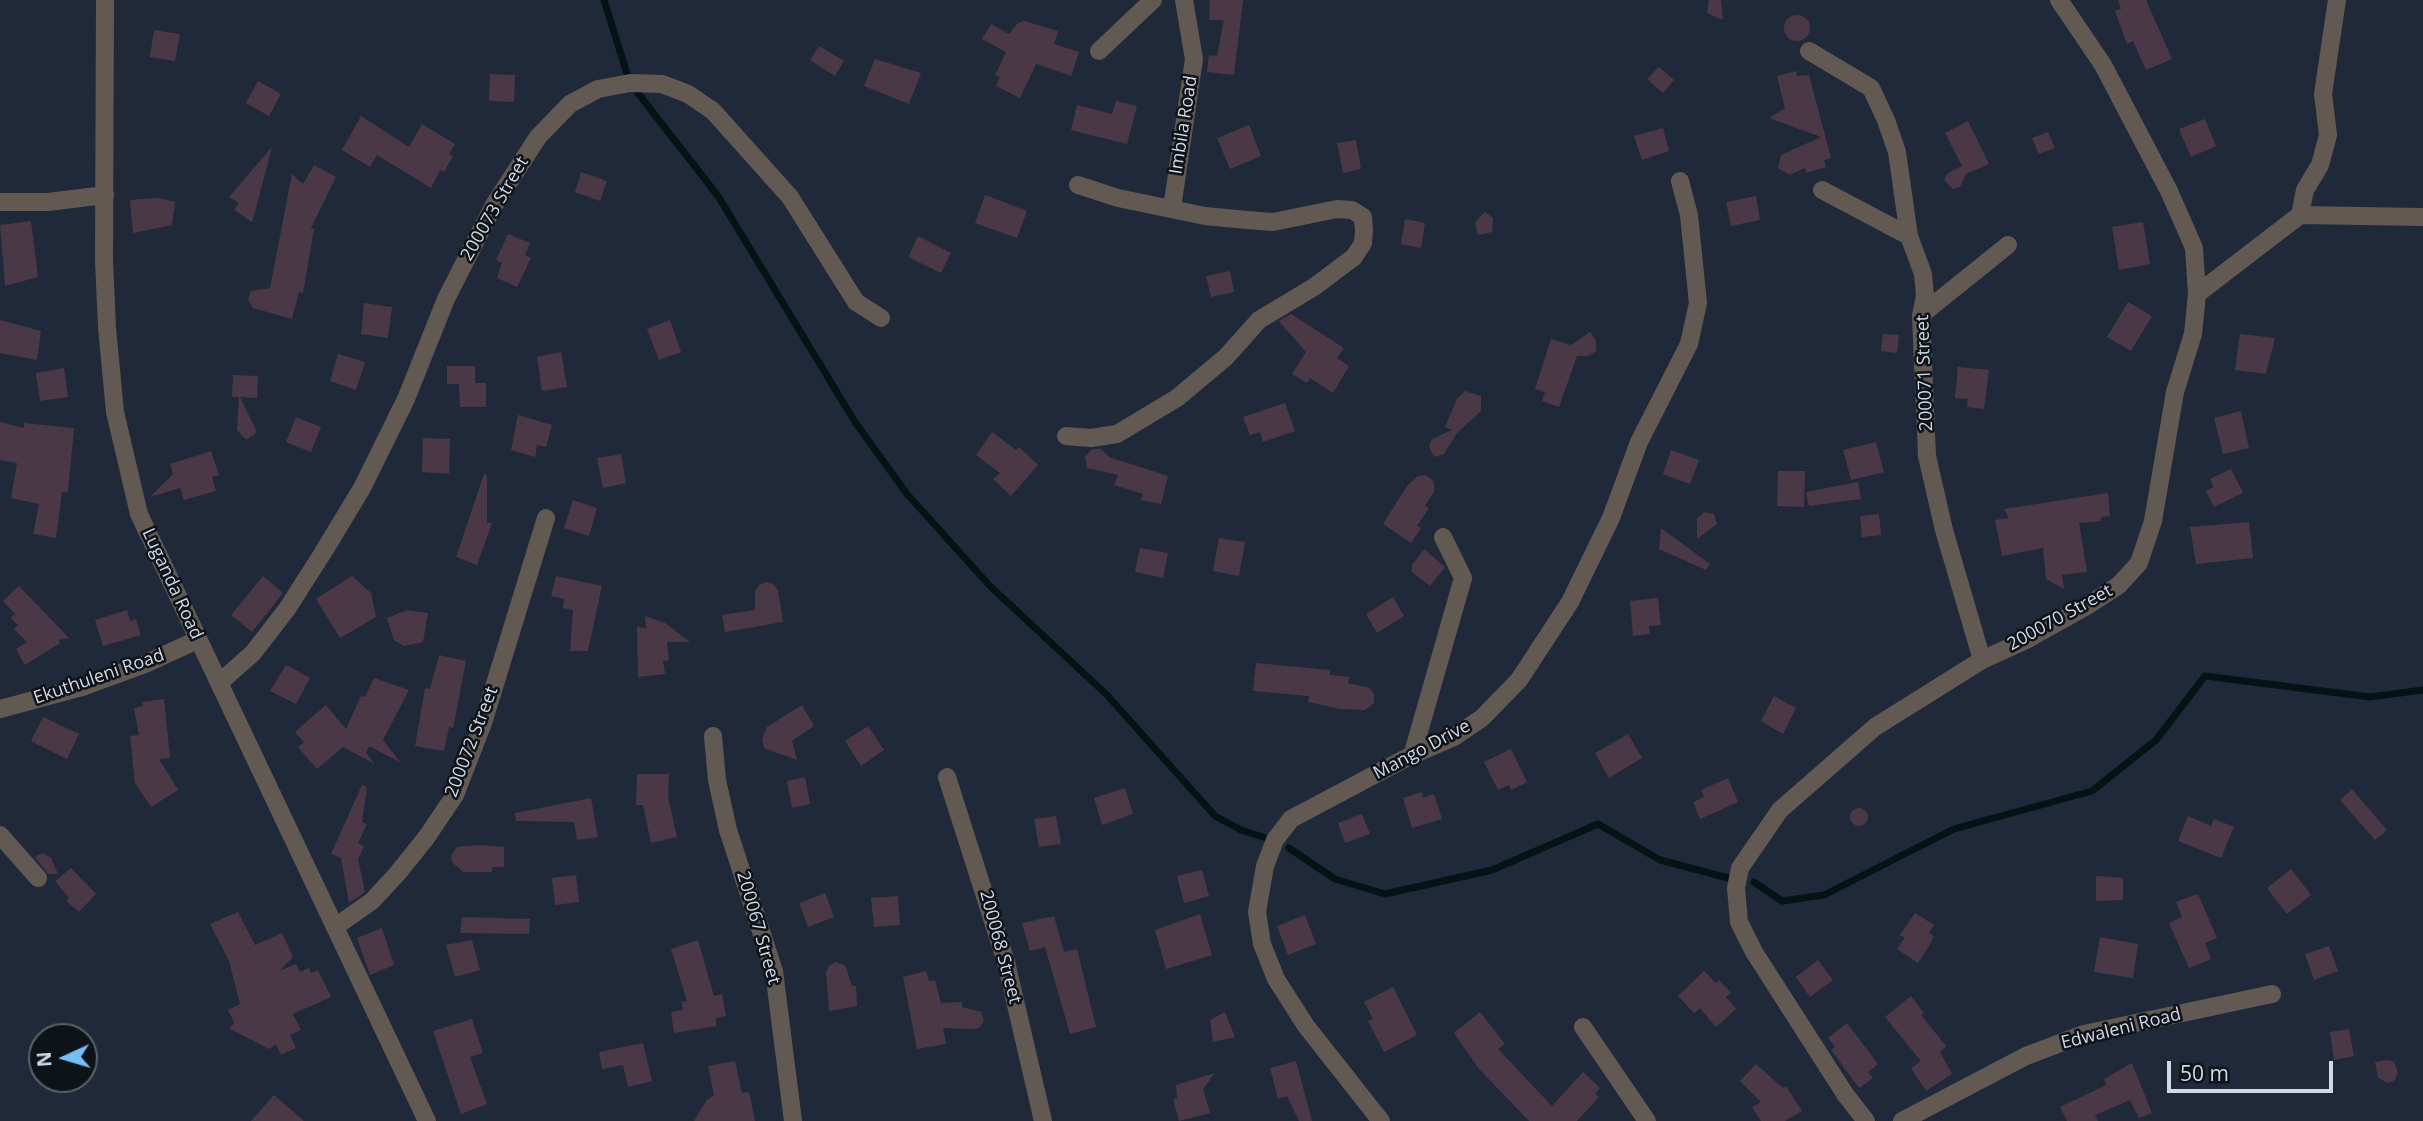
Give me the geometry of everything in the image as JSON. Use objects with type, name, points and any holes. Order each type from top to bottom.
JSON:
[{"type":"street","name":"Luganda Road","points":[[105,0],[104,260],[115,412],[139,514],[427,1121]]},
{"type":"street","points":[[1099,51],[1153,0]]},
{"type":"street","name":"Imbila Road","points":[[1172,208],[1194,59],[1184,0]]},
{"type":"street","name":"200070 Street","points":[[1866,1121],[1845,1094],[1754,952],[1739,922],[1736,888],[1740,868],[1780,810],[1875,727],[1982,660],[2028,639],[2087,606],[2119,585],[2139,563],[2152,521],[2175,392],[2193,334],[2197,293],[2193,248],[2169,191],[2103,65],[2059,0]]},
{"type":"street","points":[[2300,215],[2305,190],[2320,165],[2328,135],[2323,94],[2337,0]]},
{"type":"street","name":"200071 Street","points":[[1809,51],[1871,88],[1886,120],[1896,152],[1909,236],[1923,274],[1925,296],[1921,316],[1927,456],[1944,530],[1982,660]]},
{"type":"street","name":"200073 Street","points":[[219,683],[253,653],[287,609],[324,551],[362,488],[400,410],[446,299],[494,205],[538,137],[570,104],[598,89],[630,83],[662,84],[688,94],[713,111],[790,197],[856,302],[881,318]]},
{"type":"street","name":"Mango Drive","points":[[1381,1121],[1306,1026],[1276,979],[1262,944],[1257,912],[1265,866],[1275,840],[1291,819],[1454,737],[1482,718],[1519,680],[1570,602],[1611,518],[1639,442],[1689,344],[1698,303],[1689,215],[1680,181]]},
{"type":"street","points":[[1066,436],[1091,438],[1117,434],[1177,398],[1226,357],[1259,320],[1314,287],[1354,257],[1363,243],[1363,217],[1352,210],[1337,209],[1263,222],[1205,216],[1118,198],[1078,185]]},
{"type":"street","points":[[1822,190],[1909,236]]},
{"type":"street","points":[[0,202],[48,201],[106,195]]},
{"type":"street","points":[[2197,293],[2300,215],[2423,217]]},
{"type":"street","points":[[1921,316],[2008,245]]},
{"type":"street","name":"200072 Street","points":[[335,927],[372,901],[426,838],[455,795],[483,723],[546,518]]},
{"type":"street","points":[[1412,756],[1463,578],[1443,537]]},
{"type":"street","name":"Ekuthuleni Road","points":[[0,709],[82,687],[145,664],[197,640]]},
{"type":"street","name":"200067 Street","points":[[713,737],[717,780],[728,830],[774,971],[793,1121]]},
{"type":"street","name":"200068 Street","points":[[947,777],[1006,962],[1044,1121]]},
{"type":"street","points":[[0,835],[38,878]]},
{"type":"street","name":"Edwaleni Road","points":[[1902,1121],[2026,1056],[2084,1034],[2272,994]]},
{"type":"street","points":[[1583,1027],[1647,1121]]},
{"type":"building","points":[[1210,0],[1243,0],[1234,75],[1207,72],[1209,55],[1217,56],[1224,20],[1209,20]]},
{"type":"building","points":[[1709,0],[1721,0],[1723,20],[1707,13]]},
{"type":"building","points":[[2118,0],[2146,0],[2172,59],[2146,70],[2133,41],[2127,44],[2115,11],[2121,9]]},
{"type":"building","points":[[1797,15],[1806,19],[1810,28],[1806,37],[1797,41],[1788,37],[1784,28],[1788,19]]},
{"type":"building","points":[[1024,21],[1058,31],[1054,44],[1079,52],[1071,76],[1036,64],[1020,98],[996,86],[1000,77],[995,75],[1006,52],[982,39],[991,24],[1009,34],[1018,23]]},
{"type":"building","points":[[154,30],[180,34],[175,61],[150,57]]},
{"type":"building","points":[[819,46],[844,61],[835,76],[810,60]]},
{"type":"building","points":[[875,59],[921,73],[909,104],[864,86]]},
{"type":"building","points":[[1659,67],[1674,80],[1663,93],[1647,79]]},
{"type":"building","points":[[1796,71],[1797,76],[1809,75],[1831,158],[1824,160],[1826,167],[1806,173],[1805,168],[1790,175],[1778,168],[1781,155],[1821,137],[1769,118],[1785,108],[1777,76]]},
{"type":"building","points":[[490,74],[515,75],[514,102],[489,101]]},
{"type":"building","points":[[258,81],[281,94],[269,116],[246,103]]},
{"type":"building","points":[[1116,101],[1137,106],[1127,144],[1071,130],[1077,105],[1112,114]]},
{"type":"building","points":[[361,116],[409,147],[422,124],[455,144],[449,154],[453,156],[444,172],[440,170],[431,188],[377,155],[370,167],[342,150]]},
{"type":"building","points":[[2205,119],[2216,146],[2191,157],[2179,129]]},
{"type":"building","points":[[1968,121],[1989,164],[1966,174],[1960,187],[1953,189],[1944,180],[1948,173],[1962,166],[1945,133]]},
{"type":"building","points":[[1249,125],[1261,156],[1230,169],[1217,138]]},
{"type":"building","points":[[1663,128],[1669,151],[1642,160],[1634,136]]},
{"type":"building","points":[[2048,132],[2055,148],[2039,154],[2032,138]]},
{"type":"building","points":[[1356,140],[1361,169],[1343,173],[1337,143]]},
{"type":"building","points":[[272,147],[252,222],[234,210],[239,203],[229,197]]},
{"type":"building","points":[[314,165],[336,177],[311,228],[314,229],[303,293],[299,292],[292,319],[253,308],[248,300],[251,291],[270,288],[292,174],[303,184]]},
{"type":"building","points":[[581,172],[607,181],[600,201],[575,192]]},
{"type":"building","points":[[985,195],[1027,211],[1017,238],[975,223]]},
{"type":"building","points":[[1756,196],[1760,220],[1731,226],[1726,202]]},
{"type":"building","points":[[158,198],[175,202],[172,225],[133,233],[130,200]]},
{"type":"building","points":[[1485,212],[1493,218],[1492,232],[1478,235],[1475,222]]},
{"type":"building","points":[[1405,219],[1425,223],[1421,248],[1401,244]]},
{"type":"building","points":[[31,221],[38,277],[5,286],[0,225]]},
{"type":"building","points":[[2143,222],[2150,264],[2119,270],[2112,227]]},
{"type":"building","points":[[508,234],[530,243],[525,255],[531,258],[517,287],[497,278],[502,263],[496,260]]},
{"type":"building","points":[[918,236],[951,253],[941,273],[908,257]]},
{"type":"building","points":[[1230,271],[1234,292],[1211,297],[1206,276]]},
{"type":"building","points":[[2128,302],[2152,316],[2131,351],[2107,337]]},
{"type":"building","points":[[364,303],[392,307],[388,338],[361,334]]},
{"type":"building","points":[[1291,314],[1344,348],[1337,358],[1349,366],[1333,393],[1310,378],[1307,383],[1292,374],[1306,352],[1279,321]]},
{"type":"building","points":[[0,320],[41,331],[37,360],[0,353]]},
{"type":"building","points":[[670,320],[681,352],[659,360],[647,329]]},
{"type":"building","points":[[1590,332],[1596,341],[1596,351],[1588,356],[1577,356],[1559,407],[1542,401],[1545,392],[1535,389],[1551,339],[1571,345]]},
{"type":"building","points":[[1883,334],[1899,335],[1897,353],[1881,351]]},
{"type":"building","points":[[2240,334],[2275,338],[2266,374],[2235,370]]},
{"type":"building","points":[[561,352],[567,387],[542,391],[537,357]]},
{"type":"building","points":[[338,354],[365,362],[356,390],[330,381]]},
{"type":"building","points":[[447,366],[475,366],[475,383],[486,383],[486,407],[460,407],[459,384],[447,384]]},
{"type":"building","points":[[1958,367],[1989,370],[1984,409],[1967,407],[1968,399],[1955,398]]},
{"type":"building","points":[[64,368],[68,397],[40,401],[36,373]]},
{"type":"building","points":[[233,375],[258,376],[257,398],[240,397],[256,430],[255,434],[246,440],[237,430],[239,397],[232,397]]},
{"type":"building","points":[[1465,391],[1481,396],[1481,411],[1457,433],[1444,454],[1434,457],[1429,446],[1432,439],[1452,430],[1445,427],[1457,399]]},
{"type":"building","points":[[1285,403],[1295,431],[1263,442],[1260,432],[1250,435],[1243,417]]},
{"type":"building","points":[[2241,411],[2249,448],[2223,454],[2214,418]]},
{"type":"building","points":[[518,415],[552,425],[546,447],[537,445],[535,457],[511,450]]},
{"type":"building","points":[[296,417],[321,427],[311,452],[286,442]]},
{"type":"building","points":[[0,422],[24,428],[24,423],[74,428],[68,492],[62,492],[56,538],[33,534],[39,504],[11,498],[17,463],[0,460]]},
{"type":"building","points":[[992,432],[1016,450],[1019,447],[1038,465],[1011,496],[993,479],[1000,473],[976,455]]},
{"type":"building","points":[[423,438],[450,439],[449,474],[422,472]]},
{"type":"building","points":[[1876,442],[1884,472],[1851,480],[1843,450]]},
{"type":"building","points":[[1092,449],[1101,449],[1109,457],[1168,476],[1161,504],[1141,500],[1143,494],[1114,485],[1118,475],[1087,468],[1085,457]]},
{"type":"building","points":[[1671,450],[1699,460],[1690,484],[1663,474]]},
{"type":"building","points":[[211,451],[219,475],[212,477],[216,491],[184,500],[180,488],[150,497],[173,474],[170,464]]},
{"type":"building","points":[[621,454],[626,483],[603,488],[597,458]]},
{"type":"building","points":[[2231,469],[2243,493],[2214,507],[2206,491],[2214,487],[2210,479]]},
{"type":"building","points":[[1778,471],[1805,471],[1804,507],[1777,506]]},
{"type":"building","points":[[484,474],[487,475],[487,523],[492,523],[477,565],[456,557]]},
{"type":"building","points":[[1426,475],[1433,481],[1435,490],[1425,506],[1429,508],[1417,526],[1421,528],[1411,543],[1383,524],[1407,486],[1418,476]]},
{"type":"building","points":[[1858,482],[1861,499],[1809,506],[1806,492]]},
{"type":"building","points":[[2108,493],[2110,516],[2101,517],[2101,521],[2079,523],[2087,572],[2062,575],[2064,589],[2046,579],[2043,548],[2002,556],[1995,520],[2009,518],[2004,509]]},
{"type":"building","points":[[573,500],[597,508],[589,536],[564,528]]},
{"type":"building","points":[[1704,512],[1714,514],[1717,524],[1697,539],[1697,519]]},
{"type":"building","points":[[1879,514],[1881,535],[1862,537],[1860,516]]},
{"type":"building","points":[[2249,522],[2253,558],[2196,564],[2190,527]]},
{"type":"building","points":[[1661,528],[1710,564],[1706,570],[1659,549]]},
{"type":"building","points":[[1219,538],[1245,542],[1239,576],[1213,571]]},
{"type":"building","points":[[1140,548],[1168,553],[1163,578],[1135,572]]},
{"type":"building","points":[[1424,549],[1445,567],[1430,586],[1412,572],[1412,565]]},
{"type":"building","points":[[263,576],[283,593],[252,632],[231,615]]},
{"type":"building","points":[[352,576],[371,593],[376,617],[340,638],[316,599]]},
{"type":"building","points":[[556,576],[602,586],[588,651],[570,651],[573,610],[563,608],[564,599],[551,596]]},
{"type":"building","points":[[766,582],[773,584],[778,590],[783,622],[725,632],[722,615],[755,610],[755,591],[759,585]]},
{"type":"building","points":[[19,586],[69,638],[59,640],[60,643],[25,665],[16,649],[27,642],[14,629],[18,625],[11,618],[15,614],[3,601]]},
{"type":"building","points":[[1393,597],[1404,616],[1377,633],[1366,614]]},
{"type":"building","points":[[1658,598],[1661,625],[1649,626],[1650,634],[1633,636],[1630,601]]},
{"type":"building","points":[[127,610],[130,621],[136,619],[141,635],[103,646],[95,620]]},
{"type":"building","points":[[407,610],[428,613],[423,642],[404,646],[394,640],[387,618]]},
{"type":"building","points":[[645,616],[665,623],[690,642],[667,642],[669,660],[663,661],[665,674],[638,677],[637,627],[646,628]]},
{"type":"building","points":[[439,655],[466,661],[453,728],[449,727],[444,751],[415,746],[425,688],[430,689]]},
{"type":"building","points":[[1256,663],[1330,670],[1330,675],[1349,677],[1348,683],[1370,688],[1374,703],[1365,710],[1340,709],[1308,702],[1309,696],[1253,691]]},
{"type":"building","points":[[286,665],[310,678],[296,704],[270,691]]},
{"type":"building","points":[[374,678],[409,690],[383,740],[400,762],[369,746],[366,753],[375,764],[343,747],[317,769],[298,747],[304,742],[295,732],[326,705],[346,729],[361,696],[365,697]]},
{"type":"building","points":[[1774,696],[1796,708],[1783,734],[1761,721]]},
{"type":"building","points":[[164,699],[170,758],[159,759],[178,790],[151,807],[135,783],[130,736],[139,735],[134,708],[143,706],[142,702]]},
{"type":"building","points":[[802,705],[814,726],[792,741],[797,760],[764,748],[762,739],[767,727]]},
{"type":"building","points":[[43,717],[79,734],[67,759],[31,741]]},
{"type":"building","points":[[868,726],[884,750],[861,766],[845,741]]},
{"type":"building","points":[[1628,734],[1642,758],[1609,778],[1595,753]]},
{"type":"building","points":[[1511,749],[1527,782],[1511,790],[1509,785],[1498,790],[1484,762]]},
{"type":"building","points":[[637,774],[669,774],[668,797],[677,837],[651,843],[643,805],[636,805]]},
{"type":"building","points":[[805,777],[810,804],[792,808],[787,781]]},
{"type":"building","points":[[1728,778],[1738,802],[1700,819],[1693,802],[1704,797],[1701,790]]},
{"type":"building","points":[[362,785],[367,787],[362,822],[367,824],[358,843],[364,846],[358,859],[365,892],[349,903],[341,858],[331,854]]},
{"type":"building","points":[[1125,788],[1133,814],[1102,825],[1094,798]]},
{"type":"building","points":[[2352,789],[2387,830],[2375,840],[2340,800]]},
{"type":"building","points":[[1422,792],[1423,798],[1434,794],[1442,819],[1412,828],[1403,798]]},
{"type":"building","points":[[591,798],[598,837],[577,840],[574,822],[516,821],[515,813]]},
{"type":"building","points":[[1855,808],[1863,808],[1868,817],[1866,824],[1855,826],[1850,821],[1850,813]]},
{"type":"building","points":[[1362,814],[1370,834],[1345,843],[1338,823]]},
{"type":"building","points":[[1056,816],[1061,844],[1039,847],[1034,819]]},
{"type":"building","points":[[2188,816],[2211,826],[2214,819],[2234,827],[2221,858],[2178,841]]},
{"type":"building","points":[[457,847],[504,847],[504,867],[492,867],[492,872],[463,872],[452,862],[451,856]]},
{"type":"building","points":[[43,853],[51,858],[58,874],[48,874],[35,857]]},
{"type":"building","points":[[71,868],[96,894],[79,912],[66,901],[69,898],[55,881]]},
{"type":"building","points":[[2291,869],[2311,895],[2287,914],[2267,888]]},
{"type":"building","points":[[1202,870],[1209,896],[1184,903],[1177,876]]},
{"type":"building","points":[[576,875],[579,902],[555,905],[552,878]]},
{"type":"building","points":[[2096,876],[2123,878],[2123,900],[2096,901]]},
{"type":"building","points":[[825,893],[834,917],[808,927],[799,903]]},
{"type":"building","points":[[2198,894],[2217,938],[2205,943],[2211,959],[2189,968],[2169,923],[2182,917],[2176,902]]},
{"type":"building","points":[[898,896],[900,925],[874,927],[871,898]]},
{"type":"building","points":[[238,912],[255,945],[282,933],[293,957],[279,971],[296,964],[300,972],[309,968],[311,973],[318,970],[331,997],[293,1014],[301,1030],[290,1035],[296,1048],[281,1055],[276,1044],[269,1049],[230,1029],[234,1022],[228,1010],[240,1004],[229,961],[210,924]]},
{"type":"building","points":[[1915,913],[1934,925],[1929,933],[1934,936],[1918,963],[1897,949],[1905,938],[1900,935]]},
{"type":"building","points":[[1200,914],[1212,955],[1166,969],[1155,930]]},
{"type":"building","points":[[1305,915],[1316,944],[1288,955],[1277,926]]},
{"type":"building","points":[[1054,916],[1064,952],[1077,949],[1096,1027],[1070,1034],[1045,947],[1030,951],[1022,923]]},
{"type":"building","points":[[462,917],[530,919],[529,934],[460,933]]},
{"type":"building","points":[[382,928],[394,965],[370,975],[357,938]]},
{"type":"building","points":[[2100,937],[2138,944],[2133,978],[2094,972]]},
{"type":"building","points":[[472,940],[480,970],[455,977],[446,945]]},
{"type":"building","points":[[698,940],[714,996],[722,994],[726,1016],[716,1018],[716,1026],[674,1033],[671,1012],[683,1010],[681,1002],[687,1001],[671,949]]},
{"type":"building","points":[[2329,946],[2338,971],[2314,980],[2305,954]]},
{"type":"building","points":[[1818,960],[1833,980],[1810,997],[1796,977]]},
{"type":"building","points":[[835,962],[845,965],[852,986],[856,986],[857,1006],[829,1011],[826,972]]},
{"type":"building","points":[[926,971],[929,981],[935,980],[941,1003],[962,1002],[962,1007],[981,1012],[984,1021],[975,1029],[943,1028],[946,1044],[917,1049],[903,977]]},
{"type":"building","points":[[1704,971],[1716,983],[1719,980],[1731,993],[1726,997],[1736,1009],[1716,1027],[1700,1008],[1694,1013],[1678,996]]},
{"type":"building","points":[[1393,987],[1417,1035],[1384,1052],[1368,1021],[1373,1019],[1364,1002]]},
{"type":"building","points":[[1911,996],[1924,1013],[1921,1015],[1946,1046],[1940,1052],[1952,1074],[1926,1091],[1911,1068],[1921,1061],[1885,1017]]},
{"type":"building","points":[[1225,1012],[1235,1037],[1213,1042],[1210,1020]]},
{"type":"building","points":[[1480,1012],[1505,1044],[1498,1049],[1552,1106],[1583,1072],[1600,1088],[1595,1094],[1599,1097],[1577,1121],[1529,1121],[1479,1069],[1454,1033]]},
{"type":"building","points":[[472,1019],[483,1053],[470,1057],[487,1104],[461,1114],[433,1031]]},
{"type":"building","points":[[1847,1023],[1878,1064],[1868,1072],[1873,1078],[1859,1088],[1831,1050],[1835,1047],[1828,1038]]},
{"type":"building","points":[[2349,1029],[2354,1056],[2334,1060],[2330,1032]]},
{"type":"building","points":[[643,1043],[652,1081],[628,1087],[623,1065],[602,1069],[599,1052]]},
{"type":"building","points":[[735,1061],[742,1093],[749,1092],[755,1121],[694,1121],[706,1101],[714,1095],[708,1066]]},
{"type":"building","points":[[1296,1061],[1312,1121],[1299,1121],[1287,1096],[1278,1099],[1270,1068]]},
{"type":"building","points":[[2375,1062],[2394,1062],[2398,1072],[2395,1080],[2388,1083],[2378,1078]]},
{"type":"building","points":[[2132,1063],[2152,1113],[2139,1118],[2130,1100],[2095,1115],[2098,1121],[2067,1121],[2060,1107],[2106,1085],[2104,1079]]},
{"type":"building","points":[[1756,1064],[1783,1088],[1786,1086],[1802,1111],[1785,1121],[1761,1121],[1752,1107],[1761,1102],[1740,1081]]},
{"type":"building","points":[[1215,1073],[1203,1089],[1210,1113],[1179,1121],[1173,1099],[1177,1098],[1176,1085]]},
{"type":"building","points":[[274,1095],[304,1121],[251,1121]]},
{"type":"waterway","points":[[604,0],[630,83],[718,196],[855,422],[907,494],[990,586],[1107,695],[1215,816],[1241,830],[1269,839]]},
{"type":"waterway","points":[[1754,882],[1782,901],[1824,895],[1954,829],[2092,791],[2156,740],[2205,676],[2370,697],[2423,690]]},
{"type":"waterway","points":[[1289,848],[1335,879],[1385,894],[1492,870],[1598,824],[1660,860],[1728,878]]}]
